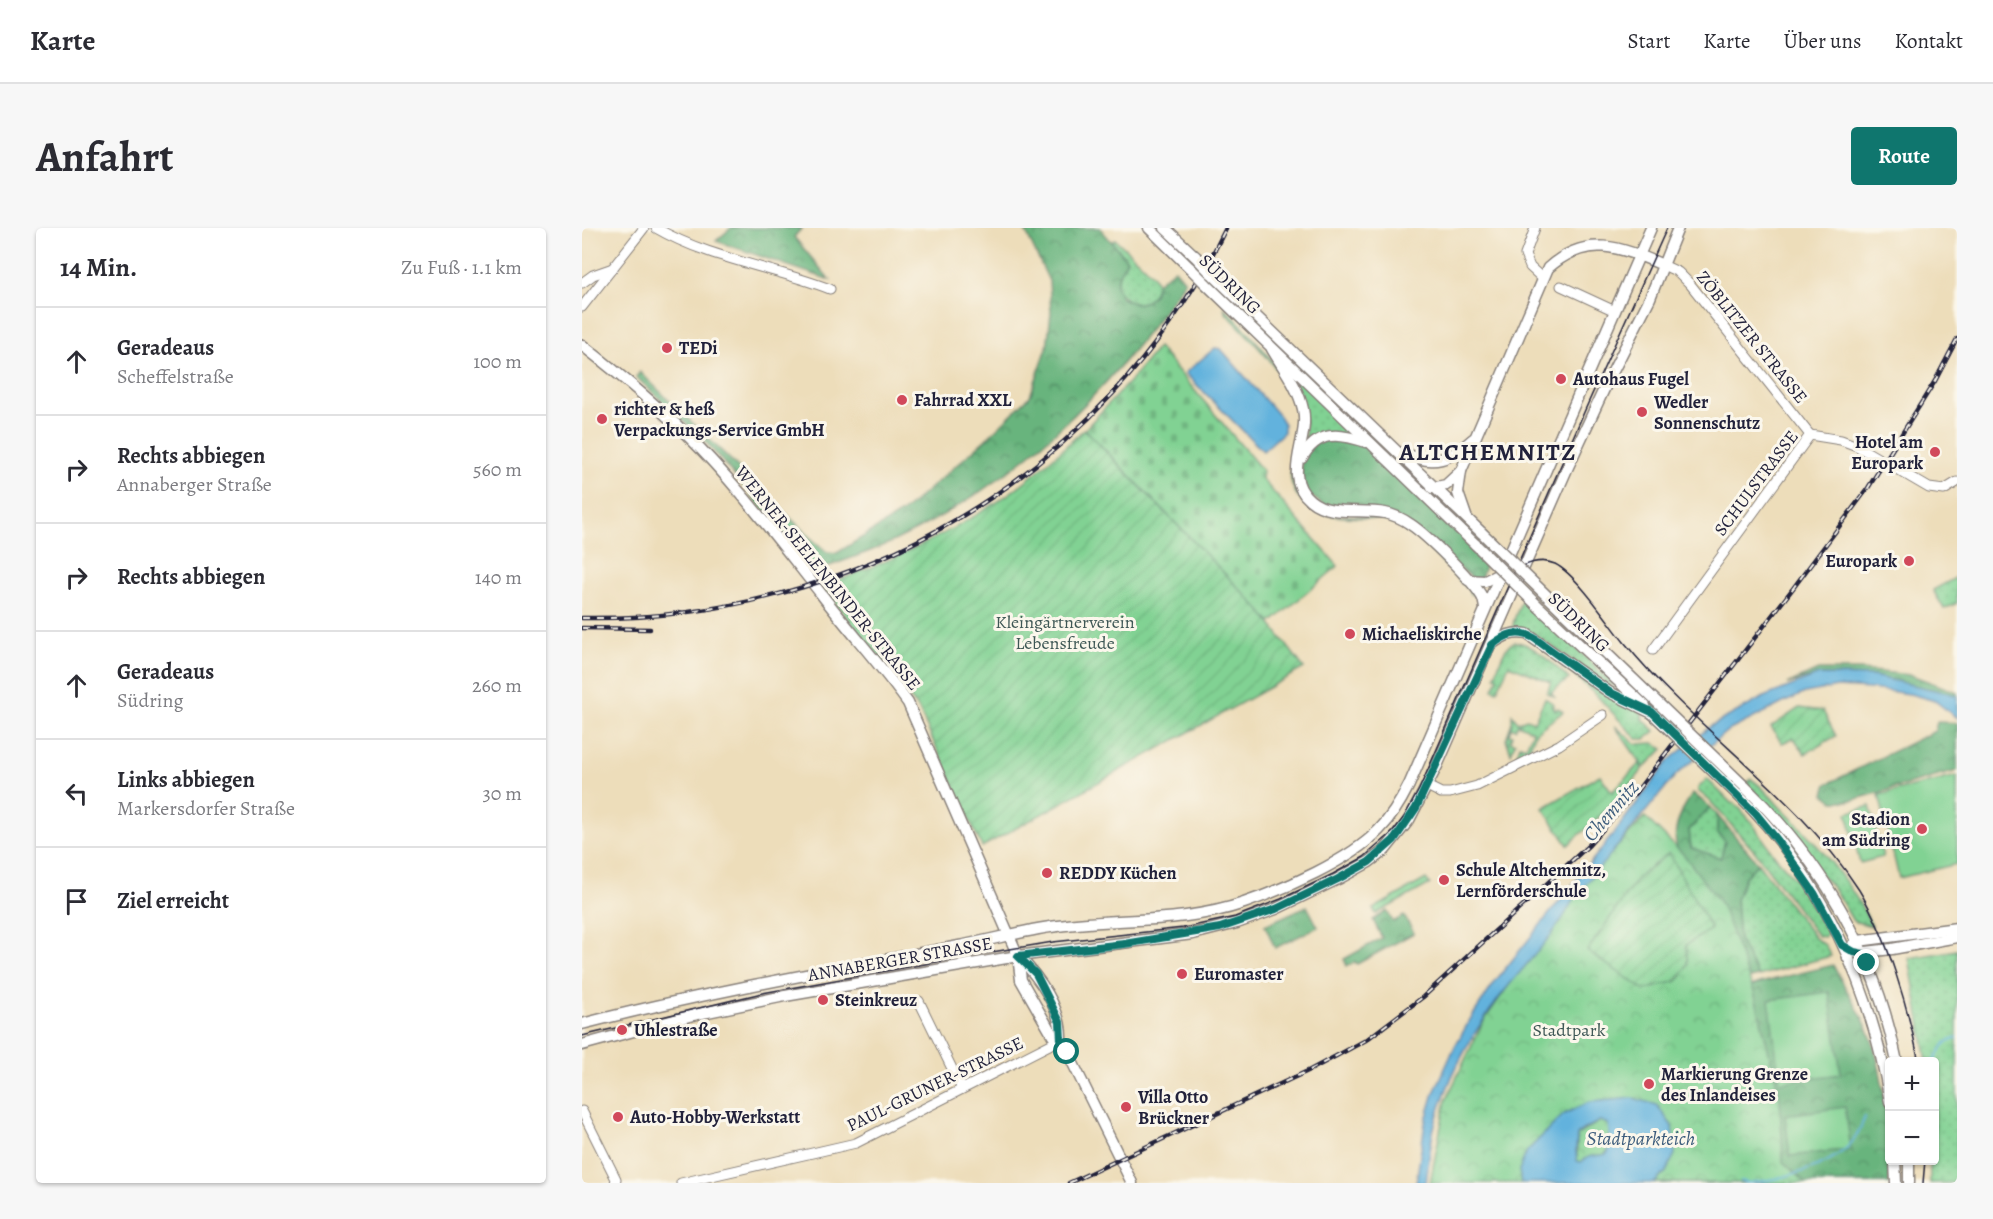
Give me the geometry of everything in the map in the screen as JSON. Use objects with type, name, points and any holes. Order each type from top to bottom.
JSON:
[{"type":"main road","name":"SÜDRING","points":[[1149,228],[1190,268],[1208,278],[1466,516],[1656,709],[1741,790],[1784,827],[1814,866],[1844,913],[1858,941],[1887,1020],[1896,1057]]},
{"type":"main road","name":"SÜDRING","points":[[1165,228],[1196,257],[1208,278],[1272,349],[1540,608],[1656,709]]},
{"type":"main road","name":"ANNABERGER STRASSE","points":[[582,1024],[753,984],[1010,940],[1070,925],[1175,918],[1215,911],[1268,893],[1358,848],[1378,831],[1401,800],[1651,228]]},
{"type":"main road","name":"ANNABERGER STRASSE","points":[[582,1045],[758,1001],[1018,956],[1193,934],[1266,913],[1348,874],[1385,849],[1409,820],[1427,786],[1492,645],[1553,499],[1605,387],[1650,298],[1678,228]]},
{"type":"main road","points":[[1466,516],[1458,493],[1461,471],[1548,268],[1570,252],[1587,246],[1617,248],[1664,265]]},
{"type":"main road","name":"WERNER-SEELENBINDER-STRASSE","points":[[582,345],[612,368],[686,434],[723,474],[889,677],[912,711],[1010,940],[1018,956],[1036,974],[1060,1022],[1061,1040],[1132,1183]]},
{"type":"main road","points":[[1272,349],[1295,388],[1303,410],[1304,434],[1296,458],[1302,490],[1313,502],[1331,510],[1385,513],[1402,520],[1422,534],[1468,580],[1483,598],[1485,608]]},
{"type":"main road","points":[[1297,469],[1310,446],[1326,436],[1346,436],[1370,444]]},
{"type":"main road","points":[[1396,450],[1425,461],[1440,460],[1458,452],[1475,436]]},
{"type":"main road","points":[[1401,473],[1426,487],[1436,488],[1450,483],[1461,471]]},
{"type":"main road","points":[[1468,580],[1485,581],[1501,573]]},
{"type":"main road","points":[[1492,645],[1509,634],[1527,634],[1609,692],[1656,709]]},
{"type":"main road","name":"SÜDRING","points":[[1741,790],[1823,908],[1846,951],[1873,1026],[1885,1080]]},
{"type":"main road","points":[[1846,951],[1858,941],[1957,928]]},
{"type":"main road","points":[[1846,951],[1863,954],[1957,937]]},
{"type":"main road","points":[[1895,1165],[1896,1183]]},
{"type":"main road","points":[[1909,1165],[1909,1183]]},
{"type":"street","points":[[582,308],[644,228]]},
{"type":"street","points":[[656,228],[716,253],[830,289]]},
{"type":"street","points":[[1535,228],[1529,242],[1526,259],[1530,267],[1542,278]]},
{"type":"street","name":"ZÖBLITZER STRASSE","points":[[1664,265],[1678,272],[1690,284],[1810,435]]},
{"type":"street","points":[[582,283],[593,275],[613,268]]},
{"type":"street","points":[[1561,286],[1615,311]]},
{"type":"street","name":"SCHULSTRASSE","points":[[1653,650],[1810,435],[1841,440],[1857,446],[1929,488],[1944,490],[1957,482]]},
{"type":"street","points":[[1427,786],[1450,793],[1477,786],[1559,745],[1603,715]]},
{"type":"street","points":[[919,1002],[962,1089]]},
{"type":"street","name":"PAUL-GRUNER-STRASSE","points":[[681,1183],[856,1143],[1061,1040]]},
{"type":"street","points":[[582,1111],[616,1179],[615,1183]]},
{"type":"green space","points":[[731,228],[802,228],[794,237],[830,280],[716,241]]},
{"type":"green space","points":[[1024,228],[1100,228],[1127,260],[1119,274],[1116,286],[1122,298],[1135,304],[1147,301],[1154,294],[1157,283],[1175,269],[1185,281],[1125,361],[1056,432],[978,493],[936,519],[864,554],[815,571],[705,441],[636,377],[640,372],[812,539],[827,552],[837,553],[903,512],[985,440],[1030,396],[1047,348],[1051,313],[1049,281]]},
{"type":"green space","points":[[1115,239],[1152,274],[1157,283],[1154,292],[1144,302],[1132,303],[1121,294],[1116,286],[1119,274],[1127,260],[1112,242]]},
{"type":"green space","points":[[1224,307],[1268,355],[1295,396],[1300,409],[1301,421],[1292,467],[1296,489],[1303,500],[1312,508],[1334,515],[1383,518],[1403,524],[1438,552],[1475,593],[1470,594],[1469,590],[1426,546],[1398,525],[1373,519],[1333,516],[1320,513],[1309,507],[1299,498],[1291,477],[1291,466],[1299,422],[1294,398],[1278,372],[1226,313]]},
{"type":"green space","points":[[1158,347],[1263,471],[1262,479],[1338,566],[1271,623],[1085,429]]},
{"type":"green space","points":[[1272,349],[1370,444],[1306,450],[1305,421]]},
{"type":"green space","name":"Kleingärtnerverein Lebensfreude","points":[[1084,429],[1261,611],[1304,668],[982,847],[918,708],[822,586],[914,549],[958,526],[1021,485]]},
{"type":"green space","points":[[1320,439],[1370,444],[1476,545],[1472,550],[1486,563],[1481,578],[1476,581],[1395,516],[1331,510],[1302,490],[1301,458]]},
{"type":"green space","points":[[1957,577],[1957,603],[1944,609],[1933,590]]},
{"type":"green space","points":[[1522,599],[1538,614],[1540,613],[1614,685],[1609,685],[1531,632],[1512,631]]},
{"type":"green space","points":[[1515,642],[1537,651],[1569,679],[1551,692],[1554,696],[1547,693],[1551,682],[1509,665],[1497,691],[1493,689],[1498,678],[1495,676],[1502,656],[1507,647]]},
{"type":"green space","points":[[1563,665],[1637,709],[1643,715],[1641,717],[1655,731],[1645,739],[1637,739],[1598,697]]},
{"type":"green space","points":[[1818,670],[1861,670],[1911,675],[1957,692],[1957,696],[1873,676],[1819,675],[1787,684]]},
{"type":"green space","points":[[1545,698],[1554,704],[1552,706],[1555,710],[1558,708],[1563,712],[1536,732],[1529,749],[1534,751],[1515,760],[1520,745],[1526,747],[1533,731],[1518,724],[1515,729],[1511,727],[1510,741],[1515,743],[1511,753],[1506,739],[1512,722],[1512,714],[1518,722],[1527,719],[1534,722]]},
{"type":"green space","points":[[1799,708],[1823,711],[1836,736],[1805,754],[1794,738],[1782,743],[1771,727]]},
{"type":"green space","points":[[1937,722],[1957,723],[1957,771],[1849,801],[1833,801],[1824,794],[1827,784],[1935,731]]},
{"type":"green space","points":[[1615,726],[1636,744],[1654,743],[1663,749],[1644,768]]},
{"type":"green space","points":[[1640,763],[1642,769],[1640,773],[1616,802],[1568,845],[1543,808],[1600,775],[1612,792]]},
{"type":"green space","name":"Stadion am Südring","points":[[1957,776],[1957,864],[1899,878],[1879,795]]},
{"type":"green space","points":[[1707,779],[1732,804],[1734,802],[1750,820],[1775,856],[1796,880],[1828,933],[1825,937],[1818,936],[1756,853],[1710,801],[1698,791]]},
{"type":"green space","points":[[1751,779],[1808,835],[1832,863],[1854,894],[1872,926],[1853,921],[1836,892],[1747,783]]},
{"type":"green space","points":[[1693,793],[1710,807],[1689,830],[1691,848],[1721,858],[1725,841],[1717,833],[1717,815],[1758,863],[1745,877],[1736,900],[1739,940],[1758,976],[1714,987],[1645,990],[1688,965],[1675,836],[1684,806]]},
{"type":"green space","points":[[1870,806],[1883,857],[1860,863],[1847,813]]},
{"type":"green space","points":[[1710,807],[1717,815],[1717,833],[1725,840],[1721,858],[1691,848],[1689,830]]},
{"type":"green space","name":"Stadtpark","points":[[1645,817],[1684,855],[1721,904],[1754,992],[1780,1097],[1783,1162],[1806,1183],[1654,1183],[1666,1172],[1589,1102],[1521,1183],[1430,1183],[1446,1100],[1483,1022],[1571,896]]},
{"type":"green space","points":[[1669,853],[1711,929],[1686,945],[1688,965],[1677,981],[1645,990],[1587,951],[1639,876]]},
{"type":"green space","points":[[1758,863],[1815,938],[1825,945],[1831,956],[1758,976],[1739,940],[1736,900],[1745,877]]},
{"type":"green space","points":[[1426,879],[1430,884],[1376,914],[1373,909]]},
{"type":"green space","points":[[1307,906],[1318,927],[1275,948],[1265,925]]},
{"type":"green space","points":[[1387,911],[1393,922],[1404,916],[1414,933],[1357,964],[1355,962],[1347,966],[1344,959],[1382,938],[1373,920]]},
{"type":"green space","points":[[1957,950],[1957,1183],[1930,1183],[1930,1165],[1939,1165],[1939,1057],[1926,1057],[1909,958]]},
{"type":"green space","points":[[1833,965],[1867,1027],[1878,1062],[1885,1104],[1885,1165],[1889,1165],[1889,1183],[1654,1183],[1666,1172],[1672,1126],[1662,1113],[1723,996],[1760,983]]},
{"type":"green space","points":[[1829,992],[1841,1074],[1780,1082],[1769,1000]]},
{"type":"green space","points":[[1845,1107],[1851,1149],[1790,1156],[1785,1115]]},
{"type":"green space","points":[[1600,1121],[1608,1124],[1610,1139],[1607,1153],[1588,1157],[1581,1162],[1577,1161],[1577,1135]]},
{"type":"water","points":[[1215,348],[1221,349],[1284,424],[1284,432],[1263,451],[1185,373]]},
{"type":"water","points":[[1819,675],[1873,676],[1948,693],[1957,696],[1957,718],[1935,701],[1910,694],[1837,687],[1805,693],[1726,732],[1675,776],[1573,900],[1549,937],[1491,1009],[1462,1056],[1440,1107],[1433,1131],[1426,1183],[1416,1183],[1425,1123],[1434,1093],[1455,1046],[1471,1018],[1497,979],[1614,833],[1669,760],[1711,726],[1766,696]]},
{"type":"water","name":"Stadtparkteich","points":[[1633,1098],[1657,1105],[1672,1126],[1675,1154],[1666,1172],[1654,1183],[1521,1183],[1519,1170],[1527,1151],[1564,1114],[1589,1102]],"holes":[[[1600,1121],[1608,1124],[1610,1139],[1607,1153],[1588,1157],[1581,1162],[1577,1161],[1577,1135]]]},
{"type":"waterway","points":[[1936,1057],[1945,1043],[1957,1038]]},
{"type":"waterway","points":[[1749,1183],[1792,1175],[1835,1157],[1855,1138],[1865,1117]]},
{"type":"waterway","points":[[1741,1181],[1748,1183]]},
{"type":"tram line","points":[[582,1036],[762,993],[1053,942],[1183,928],[1235,917],[1281,899],[1364,857],[1393,832],[1419,790],[1667,228]]},
{"type":"tram line","points":[[1513,573],[1527,564],[1538,562],[1550,562],[1564,570],[1582,588],[1652,674],[1776,793],[1834,855],[1859,890],[1879,929],[1903,996],[1918,1057]]},
{"type":"tram line","points":[[1923,1183],[1925,1165]]},
{"type":"railway","points":[[582,618],[683,613],[780,594],[873,561],[961,517],[1041,460],[1113,393],[1175,315],[1226,228]]},
{"type":"railway","points":[[1069,1183],[1310,1070],[1366,1040],[1423,997],[1589,845],[1636,792],[1868,488],[1935,381],[1957,339]]},
{"type":"railway","points":[[582,628],[650,629]]},
{"type":"place","name":"TEDi","points":[[667,348]]},
{"type":"place","name":"Autohaus Fugel","points":[[1561,379]]},
{"type":"place","name":"Fahrrad XXL","points":[[902,400]]},
{"type":"place","name":"Wedler Sonnenschutz","points":[[1642,412]]},
{"type":"place","name":"richter & heß Verpackungs-Service GmbH","points":[[602,419]]},
{"type":"place","name":"Hotel am Europark","points":[[1935,452]]},
{"type":"place","name":"Europark","points":[[1909,561]]},
{"type":"place","name":"Michaeliskirche","points":[[1350,634]]},
{"type":"place","name":"Stadion am Südring","points":[[1922,829]]},
{"type":"place","name":"REDDY Küchen","points":[[1047,873]]},
{"type":"place","name":"Schule Altchemnitz, Lernförderschule","points":[[1444,880]]},
{"type":"place","name":"Euromaster","points":[[1182,974]]},
{"type":"place","name":"Steinkreuz","points":[[823,1000]]},
{"type":"place","name":"Uhlestraße","points":[[622,1030]]},
{"type":"place","name":"Markierung Grenze des Inlandeises","points":[[1649,1084]]},
{"type":"place","name":"Villa Otto Brückner","points":[[1126,1107]]},
{"type":"place","name":"Auto-Hobby-Werkstatt","points":[[618,1117]]},
{"type":"district","name":"ALTCHEMNITZ","points":[[1488,452]]},
{"type":"route","points":[[1067,1052],[1061,1040],[1060,1022],[1036,974],[1018,956],[1124,944],[1220,928],[1276,909],[1369,862],[1394,840],[1416,808],[1492,645],[1503,637],[1515,633],[1527,634],[1534,638],[1609,692],[1652,712],[1756,814],[1814,893],[1835,928],[1842,945],[1863,954],[1867,963]]},
{"type":"water label","name":"Chemnitz","points":[[1611,811]]}]
